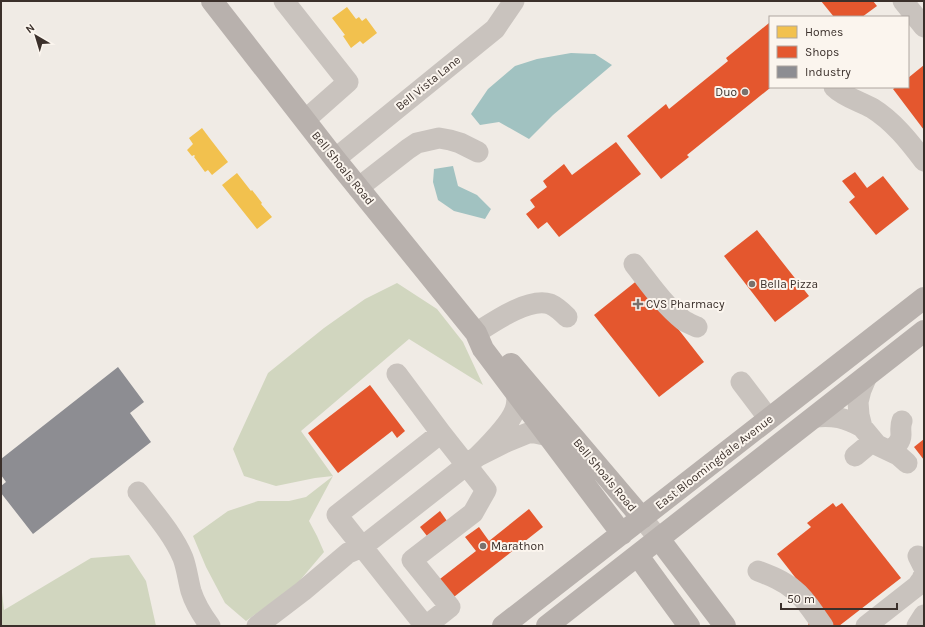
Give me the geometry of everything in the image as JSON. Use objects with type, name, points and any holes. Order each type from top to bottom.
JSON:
[{"type":"main road","name":"Bell Shoals Road","points":[[212,1],[358,188],[476,332],[483,349],[622,534]]},
{"type":"main road","name":"East Bloomingdale Avenue","points":[[503,626],[924,298]]},
{"type":"main road","points":[[547,626],[924,331]]},
{"type":"main road","name":"Bell Shoals Road","points":[[476,332],[491,340],[642,518]]},
{"type":"main road","name":"Bell Shoals Road","points":[[658,539],[725,626]]},
{"type":"main road","name":"Bell Shoals Road","points":[[638,556],[689,626]]},
{"type":"street","points":[[284,1],[348,82],[305,120]]},
{"type":"street","name":"Bell Vista Lane","points":[[335,159],[495,29],[514,1]]},
{"type":"street","points":[[903,1],[924,27]]},
{"type":"street","points":[[835,88],[883,116],[903,134],[924,161]]},
{"type":"street","points":[[358,188],[417,143],[439,138],[460,143],[478,152]]},
{"type":"street","points":[[634,264],[674,312],[683,320],[697,327]]},
{"type":"street","points":[[476,332],[513,311],[538,303],[549,304],[559,309],[567,317]]},
{"type":"street","points":[[388,579],[473,513],[486,490],[472,461],[442,433],[397,374]]},
{"type":"street","points":[[867,376],[859,396],[858,408],[859,415],[875,440]]},
{"type":"street","points":[[741,382],[769,419]]},
{"type":"street","points":[[257,626],[303,591],[348,553],[362,547],[472,461],[499,433],[513,414],[517,402],[517,394]]},
{"type":"street","points":[[815,417],[840,417],[851,421],[875,440],[898,455],[907,464]]},
{"type":"street","points":[[855,456],[875,440],[898,443],[901,435],[902,421]]},
{"type":"street","points":[[412,560],[450,607],[426,626],[338,515],[442,433]]},
{"type":"street","points":[[472,461],[506,442],[528,433],[549,436]]},
{"type":"street","points":[[138,492],[178,547],[197,606],[210,626]]},
{"type":"street","name":"Bell Shoals Road","points":[[642,518],[658,539]]},
{"type":"street","name":"Bell Shoals Road","points":[[622,534],[638,556]]},
{"type":"street","points":[[758,571],[785,583],[795,590],[823,626]]},
{"type":"street","points":[[866,626],[917,586],[923,571]]},
{"type":"street","points":[[916,626],[924,615]]},
{"type":"green space","points":[[397,283],[437,309],[463,342],[483,385],[409,339],[301,431],[333,476],[276,486],[244,476],[233,449],[268,373],[324,328],[365,299]]},
{"type":"green space","points":[[333,476],[309,521],[324,552],[296,585],[246,621],[225,603],[206,567],[193,536],[228,511],[258,501],[289,501],[306,497]]},
{"type":"green space","points":[[129,555],[146,581],[156,626],[1,626],[1,584],[4,610],[91,558]]},
{"type":"water","points":[[571,53],[595,54],[612,65],[553,115],[529,139],[499,122],[480,125],[471,114],[488,89],[515,66],[537,59]]},
{"type":"water","points":[[453,166],[458,186],[477,195],[491,209],[485,219],[454,211],[438,200],[433,182],[434,169]]},
{"type":"building: Homes","points":[[347,7],[356,19],[359,17],[362,21],[366,18],[377,33],[363,44],[360,41],[351,48],[343,36],[345,35],[332,18]]},
{"type":"building: Homes","points":[[202,128],[228,162],[212,175],[208,170],[205,172],[194,157],[195,156],[192,156],[187,150],[193,144],[189,138]]},
{"type":"building: Homes","points":[[237,173],[272,217],[257,229],[222,185]]},
{"type":"building: Shops","points":[[821,1],[873,1],[877,6],[863,16],[833,16]]},
{"type":"building: Shops","points":[[769,23],[770,88],[687,155],[689,157],[661,179],[627,136],[666,104],[669,109],[728,61],[726,58]]},
{"type":"building: Shops","points":[[924,65],[924,130],[893,89],[909,88],[909,77]]},
{"type":"building: Shops","points":[[616,142],[641,174],[559,237],[547,222],[538,229],[526,214],[535,207],[530,200],[547,187],[543,181],[564,164],[572,175]]},
{"type":"building: Shops","points":[[855,172],[867,188],[883,176],[909,209],[876,235],[849,202],[855,197],[842,181]]},
{"type":"building: Shops","points":[[757,230],[809,296],[775,322],[724,256]]},
{"type":"building: Shops","name":"CVS Pharmacy","points":[[639,279],[704,362],[659,397],[594,315]]},
{"type":"building: Shops","points":[[370,385],[405,431],[397,438],[392,431],[338,473],[308,433]]},
{"type":"building: Shops","points":[[924,439],[924,460],[914,447]]},
{"type":"building: Shops","points":[[833,503],[836,507],[842,503],[901,578],[839,626],[810,626],[808,624],[823,613],[777,554],[811,527],[807,523]]},
{"type":"building: Shops","name":"Marathon","points":[[529,509],[543,527],[450,600],[436,582],[476,551],[465,537],[479,527],[489,541]]},
{"type":"building: Shops","points":[[440,511],[447,521],[427,536],[420,527]]},
{"type":"building: Industry","points":[[118,367],[144,402],[130,413],[151,442],[33,534],[1,493],[1,486],[6,482],[1,475],[1,459]]},
{"type":"place","name":"Duo","points":[[745,92]]},
{"type":"place","name":"Bella Pizza","points":[[752,284]]},
{"type":"place","name":"CVS Pharmacy","points":[[638,304]]},
{"type":"place","name":"Marathon","points":[[483,546]]}]
